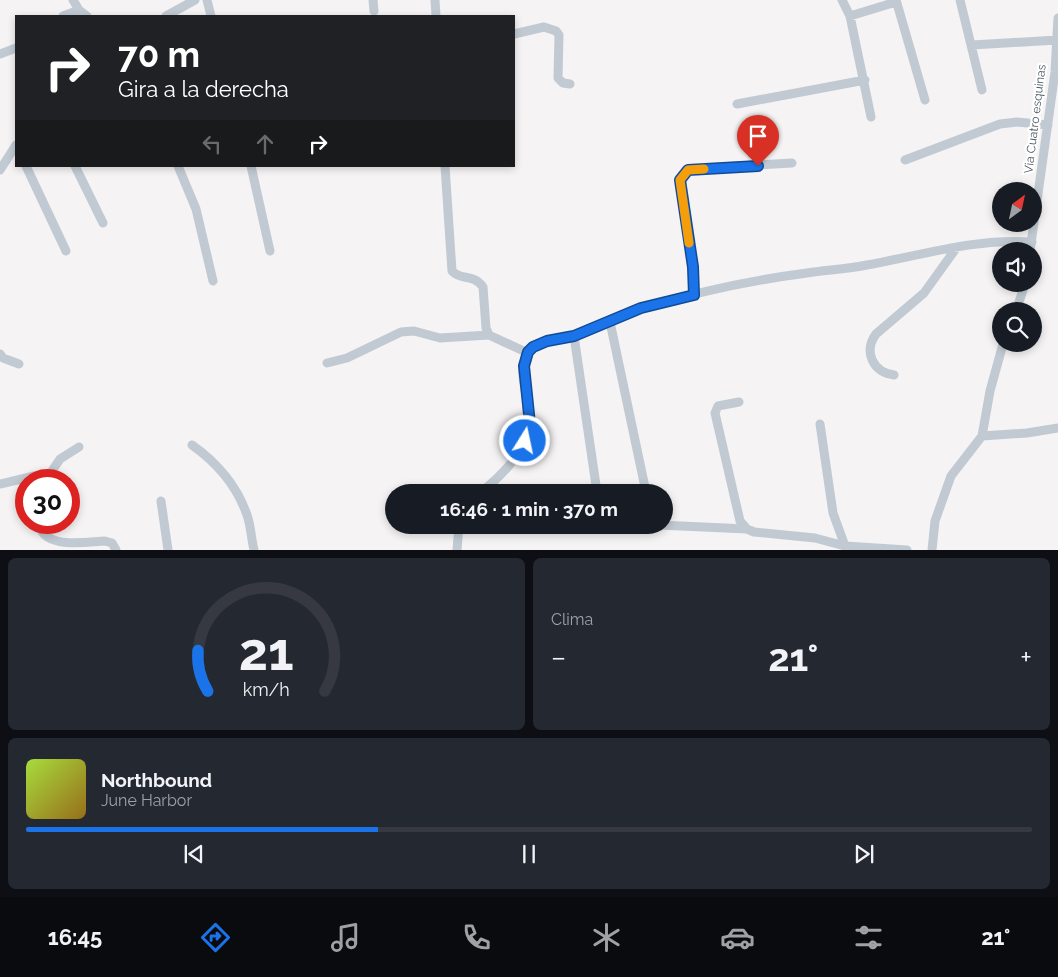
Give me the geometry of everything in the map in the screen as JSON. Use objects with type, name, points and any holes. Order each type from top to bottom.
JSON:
[{"type":"street","points":[[73,0],[79,10],[86,15]]},
{"type":"street","points":[[167,15],[183,4],[195,0]]},
{"type":"street","points":[[207,0],[211,15]]},
{"type":"street","points":[[373,0],[374,11]]},
{"type":"street","points":[[435,0],[436,15]]},
{"type":"street","points":[[842,0],[850,16],[865,80],[871,117]]},
{"type":"street","points":[[960,0],[982,90]]},
{"type":"street","points":[[850,16],[896,1],[925,100]]},
{"type":"street","points":[[66,15],[79,10]]},
{"type":"street","name":"Via Cuatro esquinas","points":[[1032,242],[1055,72],[1058,18]]},
{"type":"street","points":[[515,34],[544,27],[556,31],[559,35],[558,78],[563,83],[570,84]]},
{"type":"street","points":[[972,45],[1057,40]]},
{"type":"street","points":[[0,54],[15,48]]},
{"type":"street","points":[[737,104],[865,80]]},
{"type":"street","points":[[905,160],[1000,124],[1017,122],[1048,125]]},
{"type":"street","points":[[0,170],[15,147]]},
{"type":"street","points":[[694,295],[693,267],[680,180],[683,175],[688,170],[792,164]]},
{"type":"street","points":[[26,167],[66,250]]},
{"type":"street","points":[[75,167],[103,223]]},
{"type":"street","points":[[178,167],[196,209],[213,281]]},
{"type":"street","points":[[251,167],[270,251]]},
{"type":"street","points":[[445,167],[452,271],[455,275],[474,278],[483,287],[485,317],[489,335]]},
{"type":"street","points":[[490,484],[502,472],[529,433],[524,366],[528,352],[533,347],[547,341],[574,336],[641,308],[694,295],[781,277],[866,265],[1001,240],[1032,242]]},
{"type":"street","points":[[894,375],[883,374],[876,368],[872,357],[871,340],[924,293],[957,247]]},
{"type":"street","points":[[610,322],[644,484]]},
{"type":"street","points":[[327,363],[347,358],[401,332],[414,331],[440,338],[474,338],[489,335],[528,352]]},
{"type":"street","points":[[574,336],[596,484]]},
{"type":"street","points":[[932,550],[935,521],[951,476],[982,436],[990,391],[1001,352]]},
{"type":"street","points":[[0,354],[3,358],[19,364]]},
{"type":"street","points":[[739,402],[718,406],[715,412],[740,521],[747,529]]},
{"type":"street","points":[[820,424],[833,513],[845,546]]},
{"type":"street","points":[[982,436],[1026,433],[1058,428]]},
{"type":"street","points":[[192,445],[221,468],[247,514],[254,550]]},
{"type":"street","points":[[53,469],[60,459],[79,447]]},
{"type":"street","points":[[0,484],[15,480]]},
{"type":"street","points":[[161,501],[168,550]]},
{"type":"street","points":[[673,526],[747,529],[754,532],[815,538],[845,546],[907,550]]},
{"type":"street","points":[[42,534],[47,540],[60,543],[105,541],[112,543],[116,550]]},
{"type":"street","points":[[457,550],[458,534]]},
{"type":"slow traffic","points":[[689,243],[680,180],[688,170],[704,169]]},
{"type":"route","points":[[525,441],[529,433],[530,424],[524,377],[524,366],[528,352],[533,347],[547,341],[574,336],[641,308],[694,295],[693,267],[680,180],[688,170],[758,166]]}]
